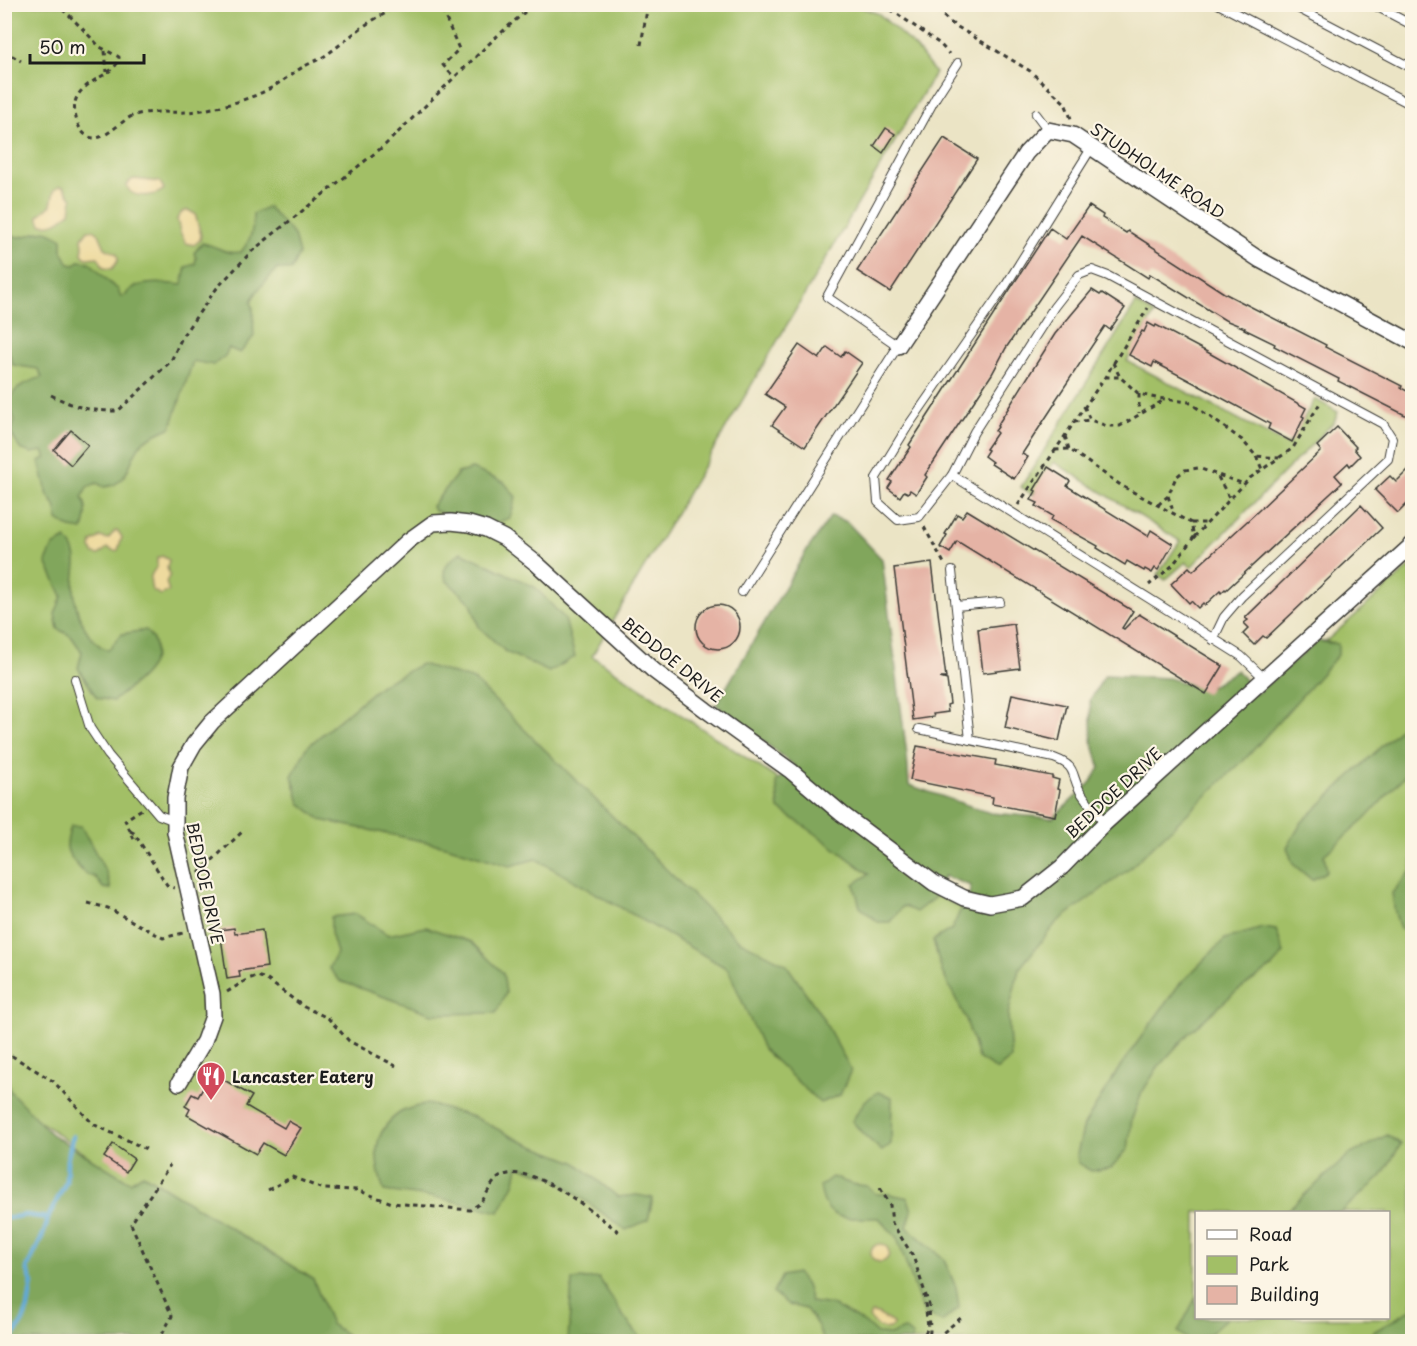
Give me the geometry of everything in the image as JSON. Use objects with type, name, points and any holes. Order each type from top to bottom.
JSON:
[{"type":"street","name":"STUDHOLME ROAD","points":[[1048,130],[1073,135],[1260,260],[1413,342]]},
{"type":"street","points":[[898,346],[1026,153],[1048,130]]},
{"type":"street","name":"BEDDOE DRIVE","points":[[179,1083],[204,1041],[213,1016],[212,1000],[175,832],[175,798],[181,767],[194,744],[212,722],[408,541],[433,523],[469,524],[504,538],[537,564],[653,670],[791,771],[842,814],[934,883],[964,898],[990,904],[1023,898],[1062,867],[1105,823],[1413,545]]},
{"type":"lane","points":[[1218,4],[1413,105]]},
{"type":"lane","points":[[1290,4],[1413,68]]},
{"type":"lane","points":[[1372,4],[1413,25]]},
{"type":"lane","points":[[742,592],[898,346],[827,297],[936,97],[957,63]]},
{"type":"lane","points":[[1036,114],[1048,130]]},
{"type":"lane","points":[[1092,147],[1006,285],[908,426],[876,478],[878,502],[898,520],[919,517],[952,475],[974,432],[1054,307],[1079,275],[1092,270],[1100,273],[1383,424],[1392,438],[1388,459],[1242,596],[1224,617],[1212,639]]},
{"type":"lane","points":[[952,475],[1241,656],[1264,678]]},
{"type":"lane","points":[[952,572],[970,740]]},
{"type":"lane","points":[[956,606],[1000,602]]},
{"type":"lane","points":[[75,679],[90,728],[108,755],[159,815],[175,821]]},
{"type":"lane","points":[[919,729],[1065,762],[1075,773],[1080,790],[1105,823]]},
{"type":"path","points":[[55,4],[68,14],[94,42],[105,51],[119,57],[116,65],[79,93],[74,104],[79,129],[87,137],[105,136],[132,116],[143,113],[200,111],[229,104],[270,88],[325,56],[370,22],[390,12],[395,4]]},
{"type":"path","points":[[437,4],[443,12],[459,49],[443,65],[453,77]]},
{"type":"path","points":[[51,395],[93,411],[118,411],[171,361],[183,335],[210,298],[252,251],[385,145],[453,77],[534,4]]},
{"type":"path","points":[[641,45],[648,4]]},
{"type":"path","points":[[883,4],[940,44],[949,54]]},
{"type":"path","points":[[930,4],[951,23],[1030,71],[1050,88],[1065,104],[1072,121],[1073,135]]},
{"type":"path","points":[[4,51],[21,61]]},
{"type":"path","points":[[105,51],[107,72]]},
{"type":"path","points":[[1013,513],[1105,377],[1152,301]]},
{"type":"path","points":[[1113,363],[1120,377],[1139,394],[1189,402],[1242,440],[1256,456],[1262,469]]},
{"type":"path","points":[[1105,377],[1120,377]]},
{"type":"path","points":[[1139,593],[1172,566],[1194,537],[1244,484],[1293,448],[1305,432],[1325,393]]},
{"type":"path","points":[[1139,394],[1139,413]]},
{"type":"path","points":[[1073,422],[1090,420],[1107,426],[1120,426],[1166,399]]},
{"type":"path","points":[[1084,406],[1090,420]]},
{"type":"path","points":[[1065,435],[1069,448],[1122,486],[1191,523],[1207,523]]},
{"type":"path","points":[[1055,450],[1069,448]]},
{"type":"path","points":[[1256,456],[1279,458]]},
{"type":"path","points":[[1158,505],[1168,496],[1176,477],[1185,470],[1198,468],[1244,484]]},
{"type":"path","points":[[1217,476],[1230,499]]},
{"type":"path","points":[[1168,496],[1174,514]]},
{"type":"path","points":[[919,517],[947,568],[952,572]]},
{"type":"path","points":[[1191,523],[1194,537]]},
{"type":"path","points":[[134,838],[124,820],[138,812]]},
{"type":"path","points":[[130,831],[134,833],[167,885],[187,888],[243,831]]},
{"type":"path","points":[[88,903],[108,908],[163,938],[186,932]]},
{"type":"path","points":[[212,1000],[248,979],[257,976],[266,979],[304,1007],[328,1018],[349,1041],[396,1066]]},
{"type":"path","points":[[4,1051],[53,1081],[93,1124],[146,1149]]},
{"type":"path","points":[[160,1341],[172,1316],[131,1224],[170,1165]]},
{"type":"path","points":[[268,1190],[292,1177],[323,1189],[357,1190],[392,1203],[470,1210],[481,1202],[498,1178],[515,1173],[532,1176],[549,1186],[563,1190],[619,1232]]},
{"type":"path","points":[[880,1188],[890,1205],[892,1223],[913,1256],[929,1305],[929,1338],[933,1341],[962,1317]]},
{"type":"path","points":[[921,1341],[928,1327],[923,1287]]},
{"type":"green space","points":[[5,5],[854,5],[879,14],[917,49],[935,73],[592,656],[825,810],[922,889],[973,913],[1018,914],[1412,565],[1412,1341],[297,1341],[117,1177],[5,1096]]},
{"type":"green space","points":[[268,207],[294,235],[299,254],[291,270],[277,269],[251,301],[254,336],[240,353],[229,348],[225,356],[213,365],[193,361],[171,427],[142,443],[120,481],[104,487],[97,483],[87,487],[82,498],[86,509],[83,530],[70,528],[58,520],[55,505],[48,496],[39,461],[46,458],[43,451],[31,453],[20,449],[11,433],[15,420],[8,404],[11,398],[21,386],[42,377],[38,369],[13,365],[5,342],[5,235],[20,237],[44,231],[56,235],[62,239],[62,251],[69,264],[75,265],[79,261],[89,262],[118,289],[121,297],[136,286],[143,284],[182,285],[186,267],[195,264],[194,253],[202,243],[226,251],[241,252],[251,234],[253,214]]},
{"type":"green space","points":[[1136,303],[1154,314],[1127,361],[1288,445],[1315,399],[1338,412],[1334,422],[1191,567],[1186,562],[1165,580],[1158,574],[1180,541],[1054,462],[1033,495],[1021,487]]},
{"type":"green space","points":[[472,469],[504,482],[516,497],[510,518],[493,524],[434,511],[432,506],[458,473]]},
{"type":"green space","points":[[831,516],[847,522],[882,559],[909,785],[990,813],[1053,818],[1090,783],[1100,768],[1092,741],[1090,700],[1105,675],[1169,678],[1206,690],[1237,670],[1256,694],[1318,641],[1338,644],[1338,655],[1248,756],[1129,869],[1056,923],[1019,969],[1008,1015],[1011,1058],[997,1070],[978,1058],[966,1019],[942,972],[933,940],[952,929],[960,911],[966,907],[971,886],[944,876],[934,898],[916,912],[903,906],[890,922],[878,922],[860,907],[854,884],[869,874],[779,809],[776,781],[795,766],[716,705],[805,553]]},
{"type":"green space","points":[[66,539],[76,556],[74,587],[77,609],[82,623],[92,638],[108,650],[122,634],[146,630],[154,642],[155,651],[149,668],[136,683],[113,701],[97,698],[78,668],[82,652],[71,636],[58,629],[55,614],[62,596],[46,562],[53,546]]},
{"type":"green space","points":[[461,552],[535,587],[565,619],[575,657],[549,672],[506,652],[479,627],[471,603],[446,580],[444,571],[448,563]]},
{"type":"green space","points":[[421,664],[474,680],[738,940],[786,964],[821,1015],[851,1070],[840,1095],[820,1103],[763,1049],[728,969],[536,859],[510,866],[446,846],[321,820],[300,803],[292,776],[307,747],[381,685]]},
{"type":"green space","points":[[1409,720],[1412,720],[1412,768],[1365,819],[1324,855],[1327,871],[1312,880],[1293,864],[1287,847],[1302,822]]},
{"type":"green space","points":[[71,826],[81,826],[106,872],[111,889],[103,888],[95,877],[83,872],[73,861],[67,848]]},
{"type":"green space","points":[[1412,870],[1412,927],[1400,929],[1392,893]]},
{"type":"green space","points":[[356,914],[388,935],[426,927],[471,942],[503,973],[506,993],[496,1013],[432,1014],[340,981],[329,968],[337,953],[331,933],[331,917]]},
{"type":"green space","points":[[1263,928],[1276,930],[1284,953],[1272,967],[1233,994],[1189,1033],[1158,1067],[1141,1094],[1132,1119],[1128,1149],[1111,1168],[1091,1171],[1078,1163],[1077,1154],[1084,1125],[1121,1065],[1178,986],[1225,939]]},
{"type":"green space","points":[[5,1069],[10,1091],[51,1134],[130,1182],[143,1174],[313,1279],[331,1324],[355,1341],[5,1341]]},
{"type":"green space","points":[[878,1092],[892,1097],[891,1144],[882,1151],[852,1121],[865,1101]]},
{"type":"green space","points":[[428,1104],[474,1117],[523,1142],[575,1162],[618,1197],[637,1195],[653,1198],[648,1220],[626,1230],[552,1177],[518,1166],[515,1182],[499,1212],[440,1198],[384,1191],[378,1169],[379,1138],[391,1120],[401,1112]]},
{"type":"green space","points":[[1387,1135],[1401,1144],[1381,1177],[1342,1211],[1286,1211],[1349,1155]]},
{"type":"green space","points":[[832,1177],[851,1184],[867,1186],[876,1194],[908,1198],[912,1211],[907,1227],[943,1258],[956,1287],[959,1308],[942,1322],[924,1314],[897,1238],[879,1218],[848,1218],[833,1213],[827,1207],[820,1186]]},
{"type":"green space","points":[[797,1273],[806,1285],[811,1302],[833,1305],[865,1323],[877,1334],[890,1335],[904,1329],[913,1336],[911,1341],[823,1341],[818,1326],[806,1309],[789,1305],[773,1293],[782,1276]]},
{"type":"green space","points":[[599,1278],[624,1317],[643,1341],[568,1341],[572,1280]]},
{"type":"green space","points":[[1195,1299],[1195,1319],[1226,1319],[1210,1334],[1190,1341],[1178,1332]]},
{"type":"green space","points":[[1412,1309],[1412,1341],[1358,1341]]},
{"type":"sand","points":[[135,179],[160,182],[164,189],[156,194],[138,195],[129,190],[127,185]]},
{"type":"sand","points":[[60,186],[64,187],[72,199],[70,212],[57,222],[41,224],[38,216],[51,205],[54,190]]},
{"type":"sand","points":[[188,210],[195,214],[201,235],[200,240],[194,245],[186,243],[177,219],[182,212]]},
{"type":"sand","points":[[88,230],[94,230],[99,234],[105,248],[117,254],[118,260],[112,269],[104,268],[98,257],[86,258],[82,254],[82,238]]},
{"type":"sand","points":[[115,531],[118,531],[122,537],[118,550],[107,548],[99,555],[94,554],[91,548],[92,542],[100,537],[108,539]]},
{"type":"sand","points":[[162,556],[169,560],[167,568],[170,575],[166,582],[169,591],[161,595],[152,590],[150,580],[157,567],[157,558]]},
{"type":"sand","points":[[880,1244],[886,1247],[889,1253],[886,1259],[880,1262],[874,1259],[871,1253],[874,1247]]},
{"type":"sand","points":[[871,1313],[878,1314],[893,1323],[892,1327],[885,1329],[879,1327],[869,1318]]},
{"type":"building","points":[[886,128],[895,134],[883,153],[874,146]]},
{"type":"building","points":[[944,138],[977,159],[890,292],[857,271]]},
{"type":"building","points":[[1089,206],[1103,215],[1102,218],[1126,233],[1128,231],[1224,293],[1402,386],[1401,388],[1413,394],[1413,419],[1338,381],[1339,379],[1274,346],[1275,344],[1245,328],[1225,320],[1150,274],[1148,278],[1082,236],[1006,348],[992,374],[925,475],[927,477],[916,494],[910,490],[908,493],[904,491],[900,497],[888,488],[892,482],[889,480],[911,447],[909,445],[1050,228],[1066,239]]},
{"type":"building","points":[[1092,290],[1100,295],[1102,293],[1125,308],[1110,330],[1105,326],[1055,401],[1022,454],[1028,457],[1014,479],[991,464],[992,462],[984,456],[988,450],[986,449],[997,433],[995,431],[997,426],[1055,334]]},
{"type":"building","points":[[1148,323],[1209,353],[1306,408],[1292,442],[1268,429],[1270,424],[1196,384],[1154,362],[1152,367],[1129,355]]},
{"type":"building","points":[[799,345],[819,359],[827,347],[841,357],[845,351],[862,363],[805,447],[772,425],[785,407],[765,394]]},
{"type":"building","points":[[1337,427],[1356,447],[1354,449],[1360,456],[1350,466],[1348,463],[1335,475],[1342,483],[1226,590],[1221,593],[1220,591],[1205,605],[1203,603],[1198,608],[1191,601],[1189,603],[1171,584],[1189,567],[1193,571],[1257,512],[1321,451],[1317,446]]},
{"type":"building","points":[[71,430],[88,445],[71,465],[54,450]]},
{"type":"building","points":[[1413,465],[1413,498],[1398,513],[1375,490],[1390,476],[1396,482]]},
{"type":"building","points":[[1048,467],[1070,481],[1067,486],[1148,536],[1151,530],[1173,544],[1158,570],[1155,568],[1152,573],[1145,569],[1144,571],[1127,561],[1125,565],[1097,548],[1098,546],[1051,520],[1053,516],[1036,506],[1038,503],[1031,500],[1036,491],[1034,490]]},
{"type":"building","points":[[1361,505],[1382,528],[1266,638],[1263,636],[1254,645],[1243,634],[1249,628],[1244,623],[1248,620],[1245,618]]},
{"type":"building","points":[[967,510],[1133,611],[1122,628],[1124,629],[1139,614],[1223,666],[1206,694],[957,541],[950,553],[940,547],[957,514],[962,517]]},
{"type":"building","points":[[932,563],[946,678],[940,678],[947,680],[950,704],[947,705],[948,712],[913,720],[894,568]]},
{"type":"building","points":[[718,605],[733,612],[740,627],[733,642],[718,649],[703,642],[696,627],[703,612]]},
{"type":"building","points":[[1014,624],[1020,668],[983,673],[978,629]]},
{"type":"building","points":[[1012,694],[1067,705],[1059,741],[1005,728]]},
{"type":"building","points":[[917,746],[996,760],[995,765],[1052,776],[1059,780],[1057,789],[1060,790],[1055,816],[992,804],[993,797],[910,780]]},
{"type":"building","points":[[234,928],[235,934],[262,930],[267,967],[239,971],[240,977],[227,979],[220,930]]},
{"type":"building","points":[[212,1073],[252,1096],[246,1106],[284,1128],[288,1121],[301,1128],[284,1155],[263,1143],[256,1154],[187,1115],[190,1109],[185,1106],[192,1094],[198,1097]]},
{"type":"building","points":[[113,1144],[134,1159],[126,1172],[104,1157]]},
{"type":"waterway","points":[[4,1216],[8,1218],[26,1215],[48,1218],[66,1182],[67,1160],[73,1136]]},
{"type":"waterway","points":[[10,1342],[28,1308],[32,1282],[27,1269],[42,1238],[48,1218]]},
{"type":"place","name":"Lancaster Eatery","points":[[211,1102]]}]
